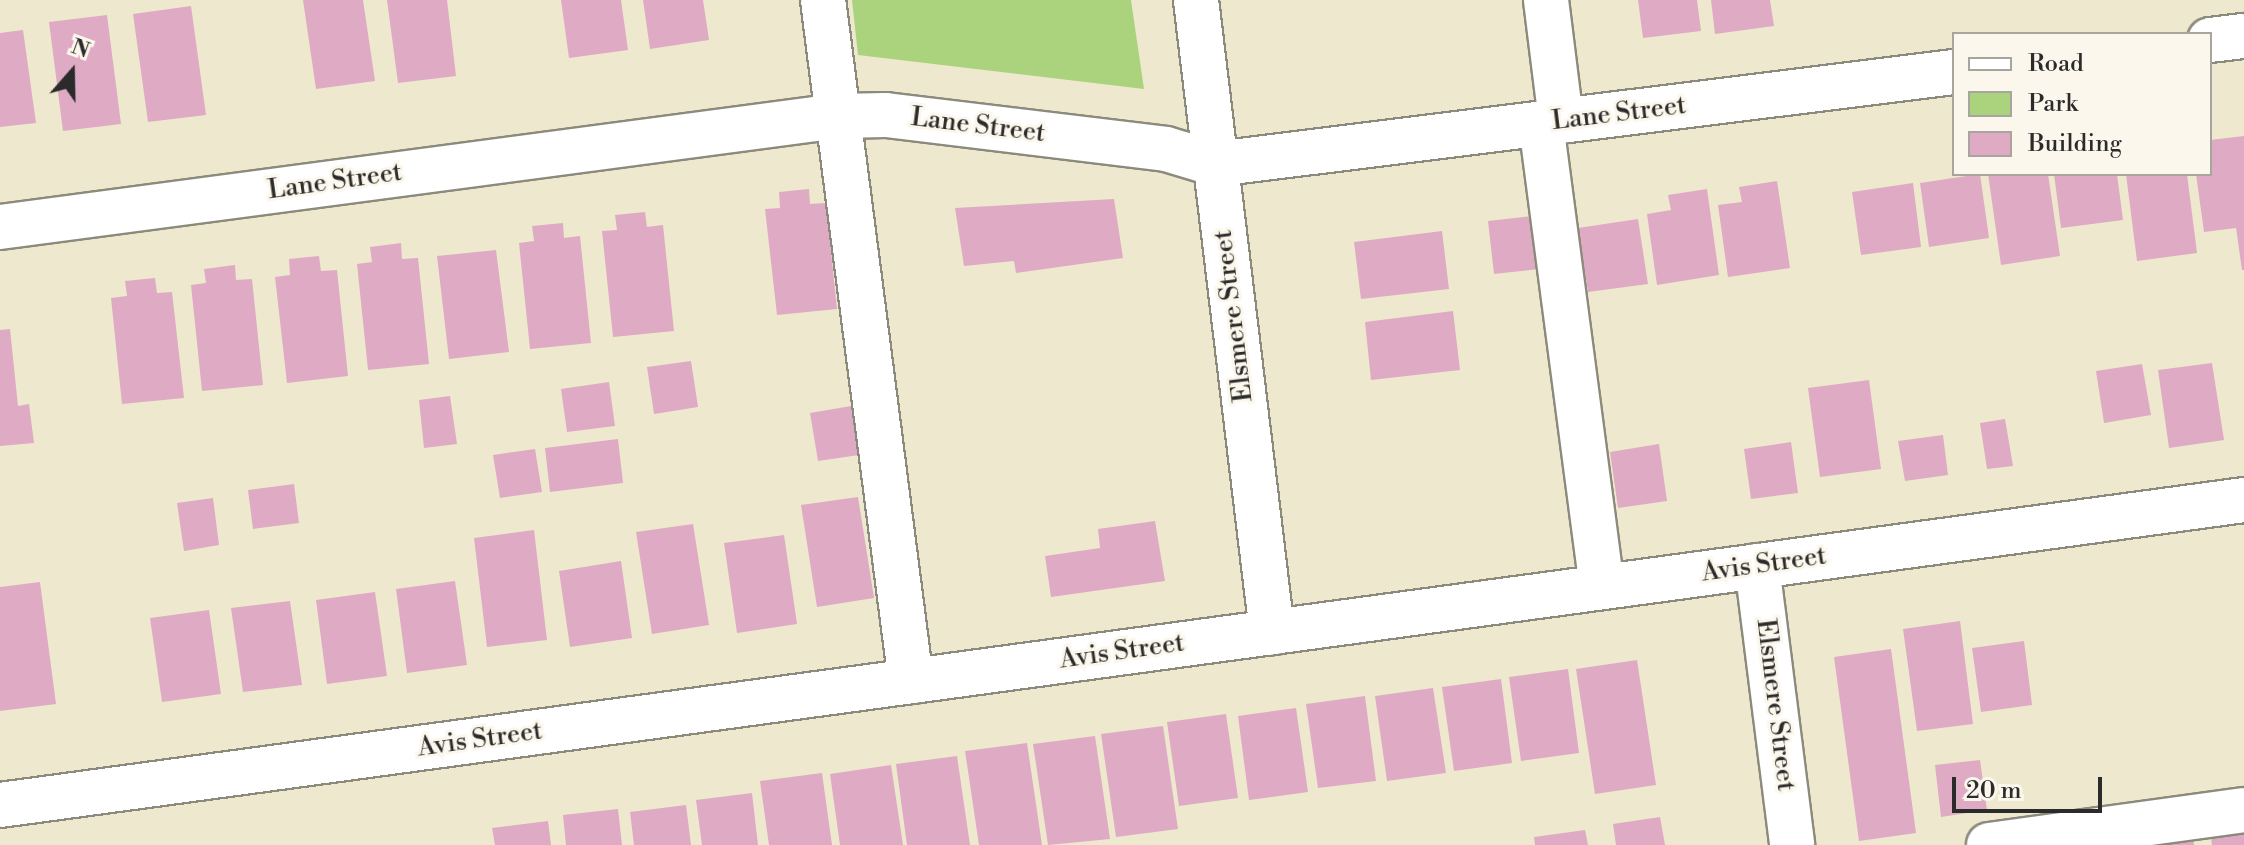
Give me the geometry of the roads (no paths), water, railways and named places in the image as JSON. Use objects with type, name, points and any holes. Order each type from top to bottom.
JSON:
[{"type":"street","points":[[823,0],[911,681]]},
{"type":"street","name":"Elsmere Street","points":[[1196,0],[1272,632]]},
{"type":"street","points":[[1546,0],[1551,122],[1602,587]]},
{"type":"street","points":[[2212,40],[2244,36]]},
{"type":"street","name":"Lane Street","points":[[0,227],[837,116],[886,115],[1166,149],[1216,164],[1952,72]]},
{"type":"street","name":"Avis Street","points":[[0,805],[2244,500]]},
{"type":"street","name":"Elsmere Street","points":[[1757,566],[1792,845]]},
{"type":"street","points":[[1989,845],[2244,810]]}]
